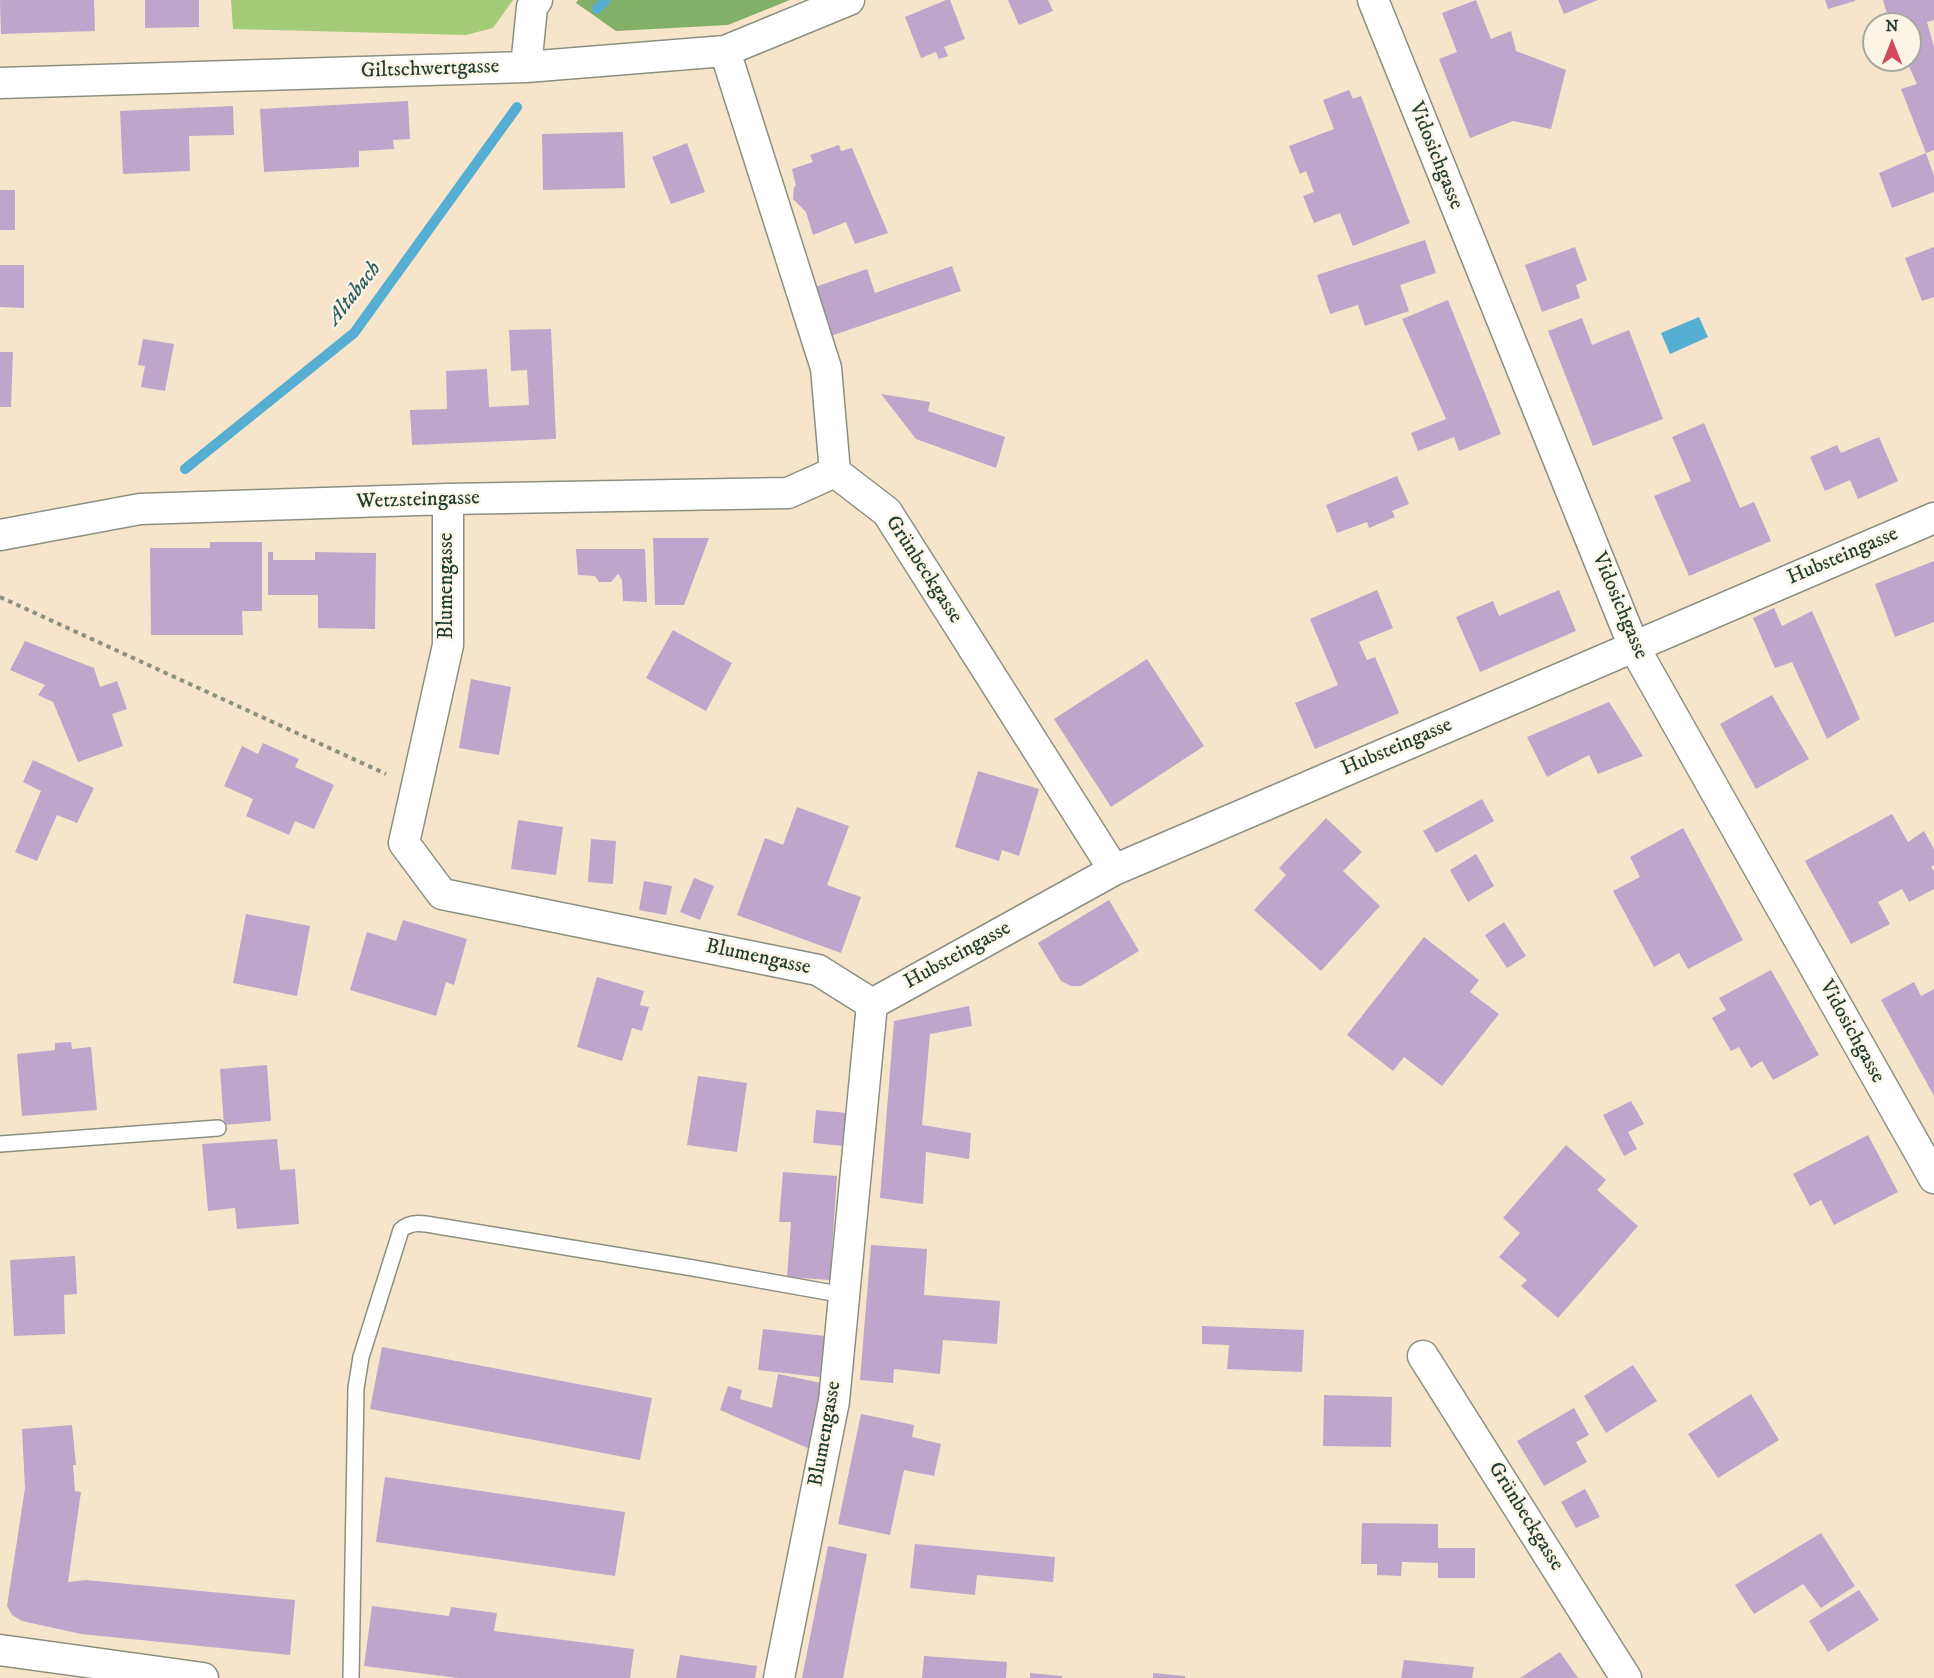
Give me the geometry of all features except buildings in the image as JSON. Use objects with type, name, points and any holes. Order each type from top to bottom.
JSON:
[{"type":"street","points":[[526,67],[532,7],[537,0]]},
{"type":"street","name":"Giltschwertgasse","points":[[0,83],[526,67],[725,51],[849,0]]},
{"type":"street","name":"Vidosichgasse","points":[[1372,0],[1634,647],[1934,1178]]},
{"type":"street","points":[[725,51],[826,368],[835,472]]},
{"type":"street","name":"Wetzsteingasse","points":[[0,536],[140,509],[788,492],[835,472]]},
{"type":"street","name":"Grünbeckgasse","points":[[835,472],[887,512],[1114,870]]},
{"type":"street","name":"Blumengasse","points":[[448,500],[448,645],[404,843],[442,894],[818,969],[872,1004],[834,1401],[779,1678]]},
{"type":"street","name":"Hubsteingasse","points":[[872,1004],[1114,870],[1934,518]]},
{"type":"street","name":"Grünbeckgasse","points":[[1424,1356],[1626,1678]]},
{"type":"street","points":[[0,1650],[203,1678]]},
{"type":"lane","points":[[0,1144],[218,1128]]},
{"type":"lane","points":[[351,1678],[356,1388],[361,1357],[401,1230],[406,1225],[417,1223],[444,1227],[844,1295]]},
{"type":"path","points":[[0,597],[417,788]]},
{"type":"green space","points":[[231,0],[513,0],[493,28],[466,35],[233,29]]},
{"type":"green space","points":[[578,0],[790,0],[728,25],[616,31],[576,3]]},
{"type":"water","points":[[1699,317],[1708,337],[1670,354],[1661,333]]},
{"type":"waterway","name":"Altabach","points":[[597,9],[606,0]]},
{"type":"waterway","name":"Altabach","points":[[185,469],[354,333],[517,107]]}]
